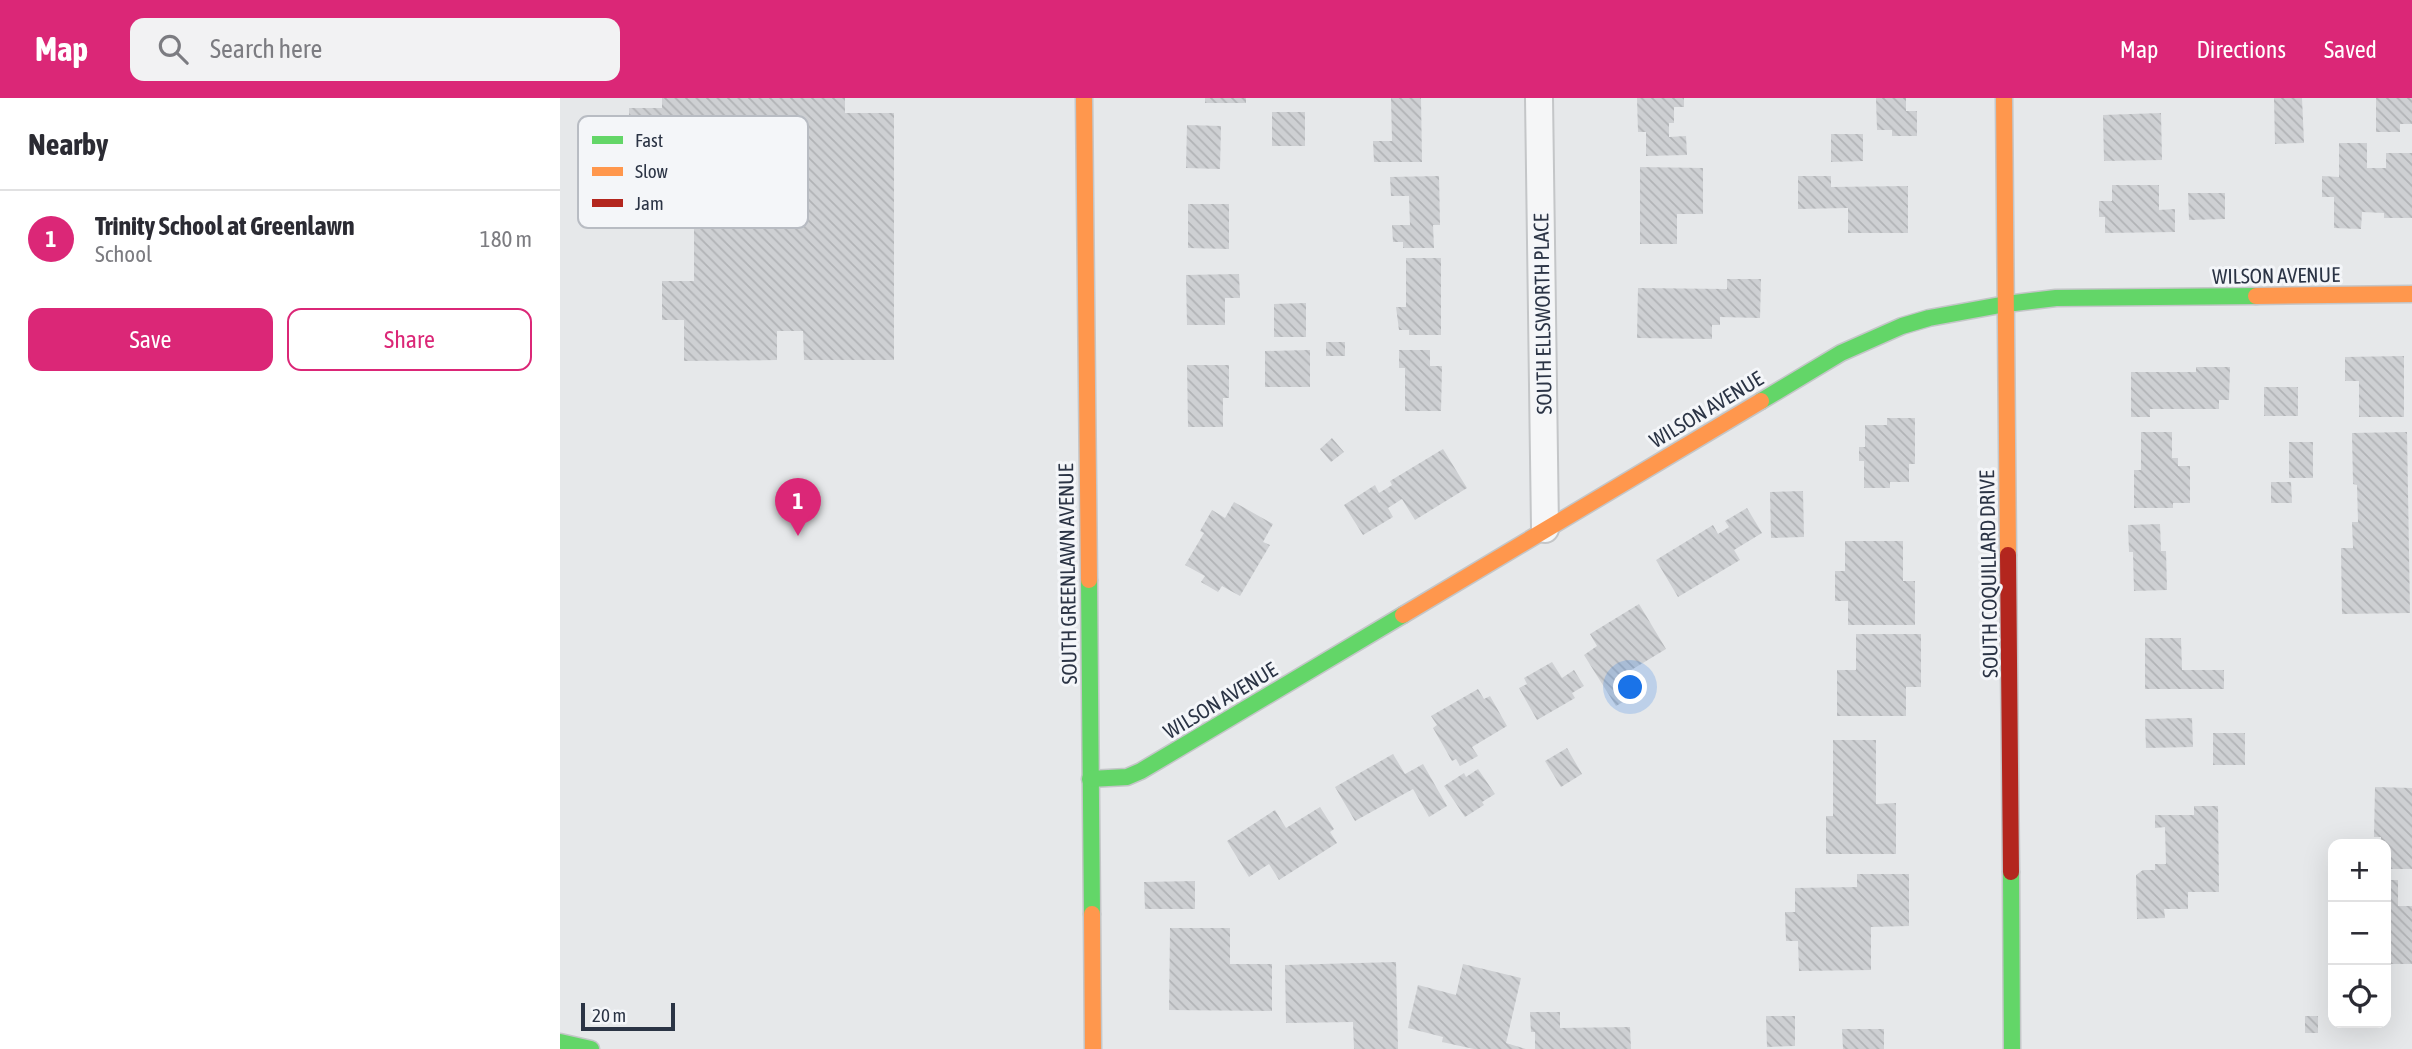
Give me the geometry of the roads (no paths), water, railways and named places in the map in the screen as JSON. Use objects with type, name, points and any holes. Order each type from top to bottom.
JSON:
[{"type":"street","name":"SOUTH GREENLAWN AVENUE","points":[[1084,98],[1093,1049]]},
{"type":"street","name":"SOUTH ELLSWORTH PLACE","points":[[1539,98],[1545,529]]},
{"type":"street","name":"SOUTH COQUILLARD DRIVE","points":[[2004,98],[2012,1049]]},
{"type":"street","name":"WILSON AVENUE","points":[[1090,779],[1127,777],[1141,771],[1841,353],[1902,326],[1929,318],[2056,298],[2412,294]]},
{"type":"street","points":[[560,1042],[591,1049]]},
{"type":"place","name":"Trinity School at Greenlawn","points":[[798,536]]}]
